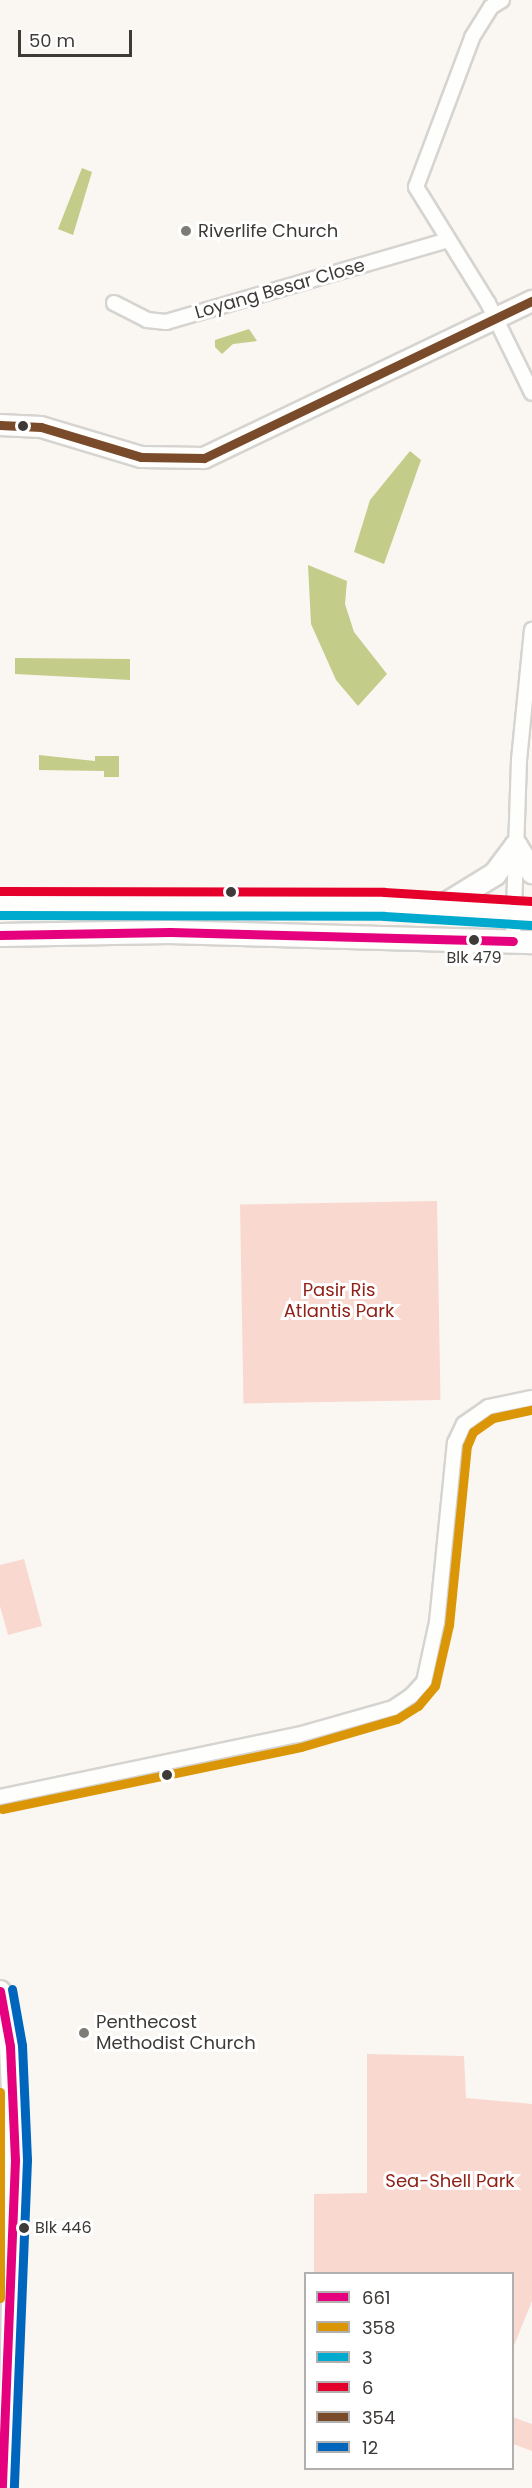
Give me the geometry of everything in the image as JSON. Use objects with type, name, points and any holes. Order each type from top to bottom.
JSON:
[{"type":"main road","points":[[442,907],[495,874],[516,846],[532,872]]},
{"type":"main road","points":[[0,903],[442,907],[524,912]]},
{"type":"main road","points":[[0,935],[170,932],[523,941]]},
{"type":"street","points":[[502,0],[491,7],[472,38],[417,180],[420,196],[496,320],[532,393]]},
{"type":"street","name":"Loyang Besar Close","points":[[114,303],[147,320],[166,322],[448,240]]},
{"type":"street","points":[[4,426],[41,428],[141,457],[204,458],[532,301]]},
{"type":"street","points":[[523,941],[524,912],[516,846],[532,630]]},
{"type":"street","points":[[0,1797],[298,1735],[383,1712],[411,1696],[424,1682],[436,1622],[455,1443],[464,1424],[488,1407],[532,1398]]},
{"type":"street","points":[[0,1991],[10,2046],[15,2151],[10,2391],[2,2488]]},
{"type":"green space","name":"Pasir Ris Atlantis Park","points":[[437,1201],[440,1400],[244,1403],[240,1204]]},
{"type":"green space","points":[[24,1559],[42,1626],[8,1635],[0,1606],[0,1565]]},
{"type":"green space","name":"Sea-Shell Park","points":[[367,2054],[464,2056],[466,2098],[532,2104],[532,2301],[514,2346],[514,2272],[314,2272],[314,2194],[367,2193]]},
{"type":"green space","points":[[514,2418],[532,2424],[532,2451],[514,2444]]},
{"type":"shaded area","points":[[82,168],[92,172],[73,235],[58,229]]},
{"type":"shaded area","points":[[249,329],[257,341],[233,344],[222,354],[215,347],[215,340]]},
{"type":"shaded area","points":[[410,451],[421,460],[384,564],[354,552],[370,500]]},
{"type":"shaded area","points":[[308,565],[347,581],[345,604],[354,632],[387,674],[358,706],[336,680],[311,624]]},
{"type":"shaded area","points":[[15,658],[130,659],[130,680],[15,674]]},
{"type":"shaded area","points":[[39,755],[95,761],[95,756],[119,756],[119,777],[104,777],[104,771],[39,770]]},
{"type":"transit line","name":"354","points":[[0,425],[41,427],[141,457],[204,458],[532,301]]},
{"type":"transit line","name":"6","points":[[0,891],[384,892],[532,901]]},
{"type":"transit line","name":"3","points":[[0,915],[384,916],[531,925]]},
{"type":"transit line","name":"661","points":[[0,935],[170,932],[513,941]]},
{"type":"transit line","name":"358","points":[[2,1809],[301,1747],[397,1719],[418,1706],[435,1686],[449,1625],[467,1446],[473,1432],[493,1418],[532,1410]]},
{"type":"transit line","name":"12","points":[[12,1989],[22,2045],[27,2160],[14,2488]]},
{"type":"transit line","name":"661","points":[[0,1991],[10,2046],[15,2160],[2,2488]]},
{"type":"transit line","name":"358","points":[[0,2092],[0,2298]]},
{"type":"place","name":"Riverlife Church","points":[[186,231]]},
{"type":"place","name":"Blk 479","points":[[474,940]]},
{"type":"place","name":"Penthecost Methodist Church","points":[[84,2033]]},
{"type":"place","name":"Blk 446","points":[[24,2228]]}]
